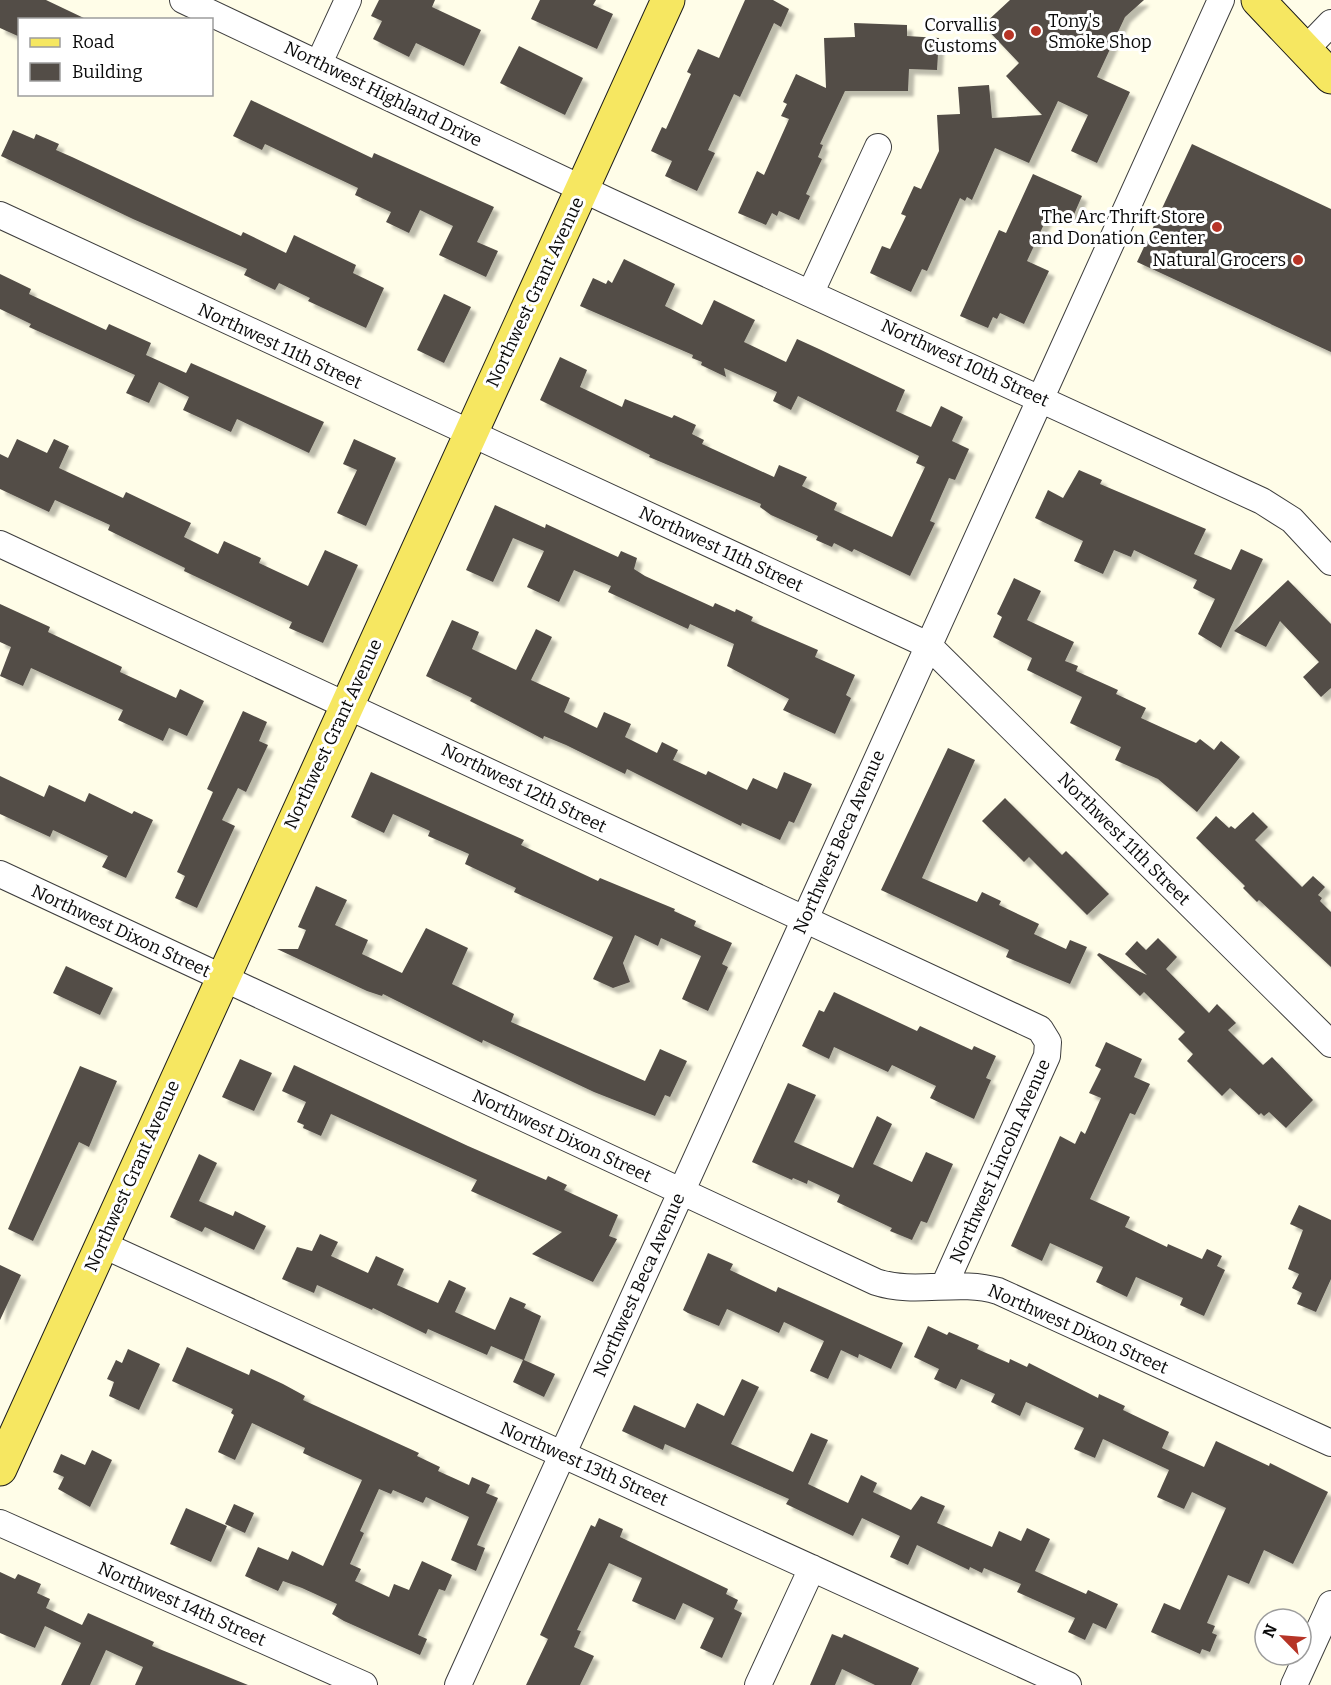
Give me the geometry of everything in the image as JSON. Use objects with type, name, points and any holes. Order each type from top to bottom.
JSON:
[{"type":"main road","points":[[1258,0],[1331,77]]},
{"type":"main road","name":"Northwest Grant Avenue","points":[[0,1469],[582,189],[662,2]]},
{"type":"street","name":"Northwest Highland Drive","points":[[183,0],[582,189]]},
{"type":"street","points":[[319,63],[348,0]]},
{"type":"street","name":"Northwest Beca Avenue","points":[[459,1685],[1221,0]]},
{"type":"street","points":[[1305,50],[1331,23]]},
{"type":"street","points":[[811,292],[878,147]]},
{"type":"street","name":"Northwest 10th Street","points":[[582,189],[1040,397],[1273,506],[1292,520],[1331,562]]},
{"type":"street","name":"Northwest 11th Street","points":[[0,215],[928,645],[1331,1044]]},
{"type":"street","name":"Northwest 12th Street","points":[[0,544],[804,920],[1032,1024],[1045,1035]]},
{"type":"street","name":"Northwest Dixon Street","points":[[0,874],[876,1282],[897,1287],[984,1287],[998,1291],[1331,1443]]},
{"type":"street","name":"Northwest Lincoln Avenue","points":[[944,1286],[1047,1056],[1049,1048],[1045,1035]]},
{"type":"street","name":"Northwest 13th Street","points":[[101,1244],[1068,1685]]},
{"type":"street","name":"Northwest 14th Street","points":[[0,1522],[364,1685]]},
{"type":"street","points":[[758,1685],[812,1568]]},
{"type":"street","points":[[1294,1685],[1325,1631],[1331,1604]]},
{"type":"building","points":[[0,0],[46,0],[84,18],[18,18],[18,36],[0,28]]},
{"type":"building","points":[[379,0],[435,0],[432,7],[481,30],[464,66],[416,43],[409,57],[373,39],[382,21],[371,16]]},
{"type":"building","points":[[540,0],[596,0],[593,5],[613,14],[597,49],[531,19]]},
{"type":"building","points":[[745,0],[773,0],[789,9],[781,27],[774,23],[740,97],[734,94],[708,150],[715,153],[697,191],[665,176],[672,161],[651,151],[662,127],[666,129],[691,74],[687,72],[698,49],[719,58]]},
{"type":"building","points":[[1010,0],[1144,0],[1125,17],[1097,77],[1130,92],[1097,163],[1071,151],[1088,115],[1058,101],[1029,163],[995,148],[972,200],[967,197],[965,201],[960,198],[927,271],[922,269],[911,292],[870,273],[882,246],[890,249],[906,216],[901,214],[914,186],[921,189],[939,151],[937,115],[960,114],[958,87],[989,85],[992,118],[1042,115],[1006,76],[1019,63],[983,25]]},
{"type":"building","points":[[854,23],[907,25],[907,36],[939,38],[937,70],[909,69],[908,91],[845,91],[820,144],[823,145],[818,157],[822,159],[806,194],[810,196],[799,220],[779,211],[777,216],[772,213],[766,225],[738,213],[757,171],[764,175],[789,119],[781,116],[787,104],[783,102],[796,74],[826,88],[824,38],[855,37]]},
{"type":"building","points":[[519,46],[583,78],[565,115],[500,83]]},
{"type":"building","points":[[251,100],[372,158],[374,153],[494,207],[477,242],[498,251],[486,277],[439,255],[453,226],[420,210],[409,233],[386,222],[391,212],[355,195],[358,188],[265,144],[262,150],[233,136]]},
{"type":"building","points":[[13,130],[34,139],[36,134],[59,144],[56,150],[241,236],[243,232],[286,253],[294,235],[356,265],[353,273],[384,288],[366,328],[308,301],[310,298],[279,283],[275,290],[244,275],[247,269],[133,219],[1,156]]},
{"type":"building","name":"The Arc Thrift Store and Donation Center","points":[[1192,144],[1331,209],[1331,352],[1137,262]]},
{"type":"building","points":[[1033,174],[1082,196],[1072,219],[1051,209],[1027,261],[1049,271],[1024,324],[1000,313],[997,319],[993,317],[988,328],[960,316],[999,230],[1006,233]]},
{"type":"building","points":[[624,259],[675,284],[665,306],[702,325],[714,300],[755,320],[744,342],[786,362],[797,339],[905,390],[896,411],[931,427],[941,406],[963,417],[952,441],[969,449],[955,480],[949,478],[930,521],[935,523],[910,576],[854,549],[852,552],[834,543],[832,547],[816,540],[818,536],[771,515],[760,507],[761,504],[649,457],[650,455],[540,400],[560,357],[587,370],[580,387],[622,407],[625,399],[672,418],[674,415],[696,425],[692,434],[704,440],[702,444],[774,477],[779,465],[807,477],[802,486],[837,503],[834,510],[892,537],[925,467],[916,463],[919,456],[798,396],[791,410],[773,401],[777,392],[724,368],[726,377],[701,365],[702,362],[692,358],[693,355],[580,306],[593,278],[606,284],[608,280],[612,283]]},
{"type":"building","points":[[0,274],[31,289],[29,294],[106,330],[109,324],[151,343],[146,355],[186,373],[191,363],[324,422],[309,453],[237,419],[231,432],[183,410],[189,397],[159,382],[149,403],[126,393],[135,375],[29,327],[31,324],[0,309]]},
{"type":"building","points":[[444,294],[471,307],[444,363],[417,350]]},
{"type":"building","points":[[17,439],[47,453],[54,439],[69,446],[59,468],[123,498],[126,492],[191,523],[184,537],[218,554],[224,541],[261,558],[259,563],[308,586],[325,550],[358,565],[323,643],[289,628],[292,622],[184,571],[185,568],[108,530],[110,525],[55,500],[49,512],[0,489],[0,454],[8,458]]},
{"type":"building","points":[[354,439],[396,458],[366,526],[337,513],[357,470],[343,464]]},
{"type":"building","points":[[1079,470],[1102,480],[1100,484],[1206,529],[1194,554],[1231,570],[1241,549],[1263,559],[1221,648],[1198,634],[1215,599],[1193,588],[1197,580],[1134,550],[1131,557],[1114,550],[1103,574],[1074,561],[1083,541],[1035,518],[1048,490],[1063,498]]},
{"type":"building","points":[[495,505],[545,528],[546,524],[618,557],[621,551],[637,558],[634,569],[645,576],[713,607],[715,603],[735,612],[736,609],[753,617],[751,621],[818,650],[815,657],[855,675],[846,695],[851,698],[835,734],[783,710],[789,699],[727,666],[734,644],[690,624],[688,629],[608,592],[611,586],[574,570],[559,602],[527,587],[544,551],[513,538],[493,582],[466,570]]},
{"type":"building","points":[[1014,578],[1041,591],[1027,620],[1074,642],[1065,661],[1078,666],[1076,671],[1118,690],[1116,694],[1146,708],[1141,718],[1196,743],[1200,739],[1214,750],[1221,741],[1240,757],[1197,812],[1158,779],[1115,760],[1121,747],[1070,723],[1082,697],[1027,670],[1032,658],[993,637],[1002,617],[997,614]]},
{"type":"building","points":[[1288,580],[1331,624],[1331,688],[1321,697],[1303,677],[1319,662],[1280,621],[1266,647],[1234,631]]},
{"type":"building","points":[[0,604],[50,627],[48,632],[122,667],[120,672],[176,698],[180,689],[204,701],[187,736],[169,728],[163,741],[118,720],[123,710],[31,668],[23,686],[0,676],[11,647],[0,642]]},
{"type":"building","points":[[452,620],[479,632],[472,649],[516,670],[536,629],[552,637],[531,680],[570,698],[564,712],[597,728],[604,712],[631,724],[625,737],[657,753],[662,742],[678,750],[673,760],[706,775],[708,771],[747,790],[753,778],[777,789],[784,772],[812,784],[794,823],[789,821],[780,840],[742,823],[741,826],[627,769],[625,774],[566,745],[544,736],[543,739],[470,701],[472,698],[426,676]]},
{"type":"building","points":[[243,711],[267,722],[259,741],[268,745],[246,792],[238,788],[222,820],[235,826],[197,908],[175,898],[185,876],[177,872],[213,792],[207,789]]},
{"type":"building","points":[[948,748],[975,760],[922,878],[977,902],[982,892],[1001,901],[999,905],[1039,924],[1034,934],[1066,949],[1070,940],[1087,947],[1070,984],[1006,957],[1009,950],[881,890]]},
{"type":"building","points":[[371,772],[524,840],[521,845],[598,881],[600,878],[675,909],[674,911],[696,921],[694,926],[732,943],[722,964],[728,967],[708,1011],[682,999],[701,956],[661,938],[658,946],[635,935],[623,963],[630,982],[613,988],[593,979],[613,937],[514,892],[516,888],[465,864],[469,854],[428,836],[430,831],[393,814],[384,833],[351,817]]},
{"type":"building","points":[[0,776],[44,797],[49,785],[85,802],[89,793],[132,814],[134,811],[153,820],[126,878],[102,867],[108,856],[53,830],[50,837],[0,814]]},
{"type":"building","points":[[1005,798],[1062,855],[1066,851],[1109,894],[1087,915],[1029,857],[1024,862],[982,821]]},
{"type":"building","points":[[1253,812],[1268,827],[1255,840],[1302,887],[1313,876],[1325,887],[1318,895],[1322,898],[1320,901],[1331,912],[1331,967],[1259,900],[1257,902],[1243,888],[1245,886],[1196,838],[1216,816],[1229,828],[1231,826],[1235,829]]},
{"type":"building","points":[[316,886],[347,900],[335,925],[368,940],[362,954],[402,973],[426,928],[468,948],[452,984],[514,1014],[511,1022],[645,1081],[660,1049],[687,1061],[670,1097],[665,1095],[655,1116],[594,1092],[483,1040],[482,1043],[383,994],[382,996],[367,991],[277,949],[298,949],[306,930],[298,927]]},
{"type":"building","points":[[1158,938],[1177,957],[1166,969],[1209,1013],[1217,1004],[1236,1023],[1228,1030],[1263,1065],[1272,1057],[1313,1100],[1286,1128],[1269,1112],[1264,1116],[1261,1113],[1259,1115],[1230,1088],[1222,1096],[1187,1061],[1193,1054],[1178,1039],[1185,1032],[1144,992],[1140,996],[1097,955],[1099,953],[1147,975],[1125,954],[1137,941],[1146,950]]},
{"type":"building","points":[[66,966],[113,988],[100,1015],[53,993]]},
{"type":"building","points":[[834,992],[917,1031],[920,1026],[972,1050],[974,1046],[996,1056],[986,1078],[991,1080],[974,1119],[930,1098],[936,1086],[892,1065],[888,1072],[834,1047],[829,1059],[802,1046],[819,1010],[824,1012]]},
{"type":"building","points":[[1106,1042],[1142,1059],[1134,1077],[1150,1084],[1135,1115],[1130,1113],[1090,1199],[1130,1217],[1125,1227],[1167,1247],[1168,1244],[1202,1259],[1207,1249],[1222,1256],[1217,1266],[1225,1270],[1204,1316],[1180,1305],[1183,1298],[1136,1277],[1127,1297],[1096,1282],[1103,1267],[1050,1243],[1042,1261],[1011,1246],[1060,1136],[1075,1144],[1081,1131],[1085,1134],[1101,1098],[1089,1093],[1101,1069],[1095,1066]]},
{"type":"building","points":[[240,1059],[272,1073],[254,1111],[222,1097]]},
{"type":"building","points":[[294,1065],[468,1146],[546,1180],[548,1176],[567,1185],[564,1190],[618,1215],[609,1236],[617,1239],[593,1282],[532,1254],[562,1232],[471,1191],[477,1180],[331,1114],[321,1136],[303,1128],[304,1125],[297,1122],[306,1102],[282,1091]]},
{"type":"building","points":[[80,1066],[117,1081],[89,1147],[79,1142],[33,1241],[8,1229]]},
{"type":"building","points":[[788,1083],[816,1095],[794,1142],[853,1168],[877,1116],[892,1124],[873,1164],[912,1182],[926,1152],[953,1164],[927,1223],[921,1221],[912,1240],[890,1231],[892,1228],[837,1202],[840,1195],[808,1180],[807,1184],[793,1178],[792,1180],[752,1162]]},
{"type":"building","points":[[199,1154],[217,1163],[199,1201],[233,1216],[235,1211],[266,1226],[254,1250],[205,1227],[202,1232],[170,1217]]},
{"type":"building","points":[[1299,1205],[1331,1220],[1331,1279],[1316,1312],[1297,1304],[1302,1293],[1292,1288],[1299,1274],[1288,1269],[1303,1230],[1290,1224]]},
{"type":"building","points":[[320,1234],[338,1242],[331,1256],[368,1273],[376,1256],[404,1269],[397,1285],[438,1303],[449,1280],[466,1288],[455,1312],[495,1330],[510,1297],[526,1304],[524,1308],[541,1316],[524,1360],[555,1374],[544,1397],[513,1382],[523,1360],[491,1346],[487,1355],[428,1329],[426,1334],[373,1308],[372,1310],[317,1285],[314,1293],[282,1279],[297,1247],[312,1251]]},
{"type":"building","points":[[708,1253],[733,1264],[730,1270],[776,1292],[778,1287],[903,1343],[891,1369],[859,1354],[858,1358],[841,1350],[828,1379],[810,1371],[824,1341],[784,1322],[779,1333],[727,1309],[719,1326],[683,1310]]},
{"type":"building","points":[[0,1265],[21,1275],[0,1320]]},
{"type":"building","points":[[928,1326],[947,1335],[949,1332],[979,1345],[977,1349],[1009,1363],[1010,1359],[1027,1367],[1029,1363],[1098,1398],[1099,1394],[1125,1406],[1123,1410],[1169,1432],[1162,1448],[1204,1467],[1216,1441],[1269,1466],[1270,1463],[1328,1492],[1293,1564],[1264,1550],[1249,1584],[1228,1575],[1207,1623],[1215,1626],[1212,1633],[1217,1635],[1210,1652],[1202,1649],[1200,1654],[1151,1632],[1164,1603],[1180,1610],[1226,1508],[1192,1492],[1184,1509],[1157,1497],[1169,1470],[1103,1439],[1095,1458],[1074,1449],[1084,1428],[1026,1402],[1020,1416],[991,1402],[995,1394],[961,1379],[956,1389],[934,1379],[939,1369],[914,1357]]},
{"type":"building","points":[[187,1347],[249,1375],[251,1369],[283,1384],[305,1396],[303,1400],[419,1453],[417,1456],[440,1467],[438,1471],[469,1485],[472,1477],[490,1485],[486,1493],[498,1498],[477,1545],[485,1548],[476,1571],[451,1560],[469,1517],[426,1497],[423,1503],[393,1490],[391,1494],[379,1489],[360,1531],[364,1533],[350,1564],[361,1569],[355,1581],[389,1597],[394,1584],[409,1590],[422,1561],[452,1575],[445,1591],[439,1589],[418,1635],[427,1639],[420,1655],[344,1621],[332,1614],[337,1604],[302,1588],[283,1581],[278,1591],[245,1576],[258,1547],[288,1560],[292,1551],[323,1566],[362,1480],[303,1453],[305,1448],[252,1423],[235,1460],[218,1452],[234,1415],[231,1413],[233,1409],[172,1381]]},
{"type":"building","points":[[128,1349],[160,1364],[139,1410],[109,1396],[114,1382],[107,1379],[116,1360],[122,1363]]},
{"type":"building","points":[[742,1379],[759,1387],[731,1444],[793,1472],[811,1433],[828,1440],[808,1484],[848,1503],[861,1475],[877,1483],[873,1492],[911,1510],[921,1496],[945,1506],[937,1523],[992,1547],[999,1531],[1021,1541],[1027,1528],[1050,1539],[1035,1571],[1086,1594],[1088,1590],[1118,1604],[1106,1629],[1093,1623],[1085,1640],[1068,1632],[1075,1618],[1017,1592],[1021,1584],[984,1568],[982,1573],[970,1567],[969,1570],[917,1545],[908,1565],[890,1557],[900,1536],[862,1518],[853,1536],[786,1504],[789,1499],[665,1444],[663,1450],[622,1431],[634,1405],[685,1428],[697,1403],[724,1416]]},
{"type":"building","points":[[92,1450],[112,1460],[90,1507],[58,1489],[64,1477],[53,1472],[61,1454],[85,1465]]},
{"type":"building","points":[[234,1504],[254,1513],[245,1533],[225,1524]]},
{"type":"building","points":[[186,1508],[227,1526],[211,1562],[170,1544]]},
{"type":"building","points":[[599,1518],[623,1529],[620,1537],[728,1589],[726,1594],[738,1600],[734,1609],[742,1613],[722,1658],[700,1648],[714,1618],[683,1603],[675,1620],[632,1601],[642,1578],[609,1563],[577,1630],[581,1631],[574,1647],[594,1656],[580,1685],[526,1685],[548,1639],[540,1635],[591,1525],[595,1527]]},
{"type":"building","points":[[0,1572],[15,1579],[18,1574],[41,1584],[37,1593],[50,1599],[46,1608],[82,1625],[88,1613],[154,1642],[152,1646],[248,1685],[135,1685],[143,1667],[106,1650],[90,1685],[61,1685],[81,1643],[45,1626],[35,1648],[0,1633]]},
{"type":"building","points":[[832,1634],[842,1638],[844,1634],[919,1668],[911,1685],[875,1685],[842,1669],[835,1685],[810,1685]]},
{"type":"place","name":"Tony's Smoke Shop","points":[[1036,31]]},
{"type":"place","name":"Corvallis Customs","points":[[1009,35]]},
{"type":"place","name":"The Arc Thrift Store and Donation Center","points":[[1217,227]]},
{"type":"place","name":"Natural Grocers","points":[[1298,260]]}]
